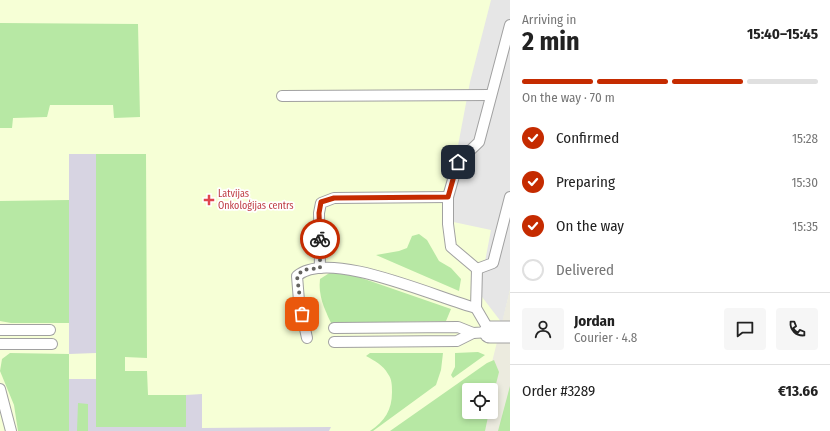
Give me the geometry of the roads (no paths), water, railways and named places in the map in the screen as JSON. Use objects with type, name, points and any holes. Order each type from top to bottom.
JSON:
[{"type":"lane","points":[[477,269],[451,247],[448,224],[448,197],[458,162],[478,142],[510,25]]},
{"type":"lane","points":[[282,96],[491,95]]},
{"type":"lane","points":[[320,268],[319,213],[321,202],[334,198],[448,197]]},
{"type":"lane","points":[[477,269],[493,263],[510,197]]},
{"type":"lane","points":[[307,338],[299,301],[297,276],[303,270],[337,267],[364,272],[476,308]]},
{"type":"lane","points":[[477,269],[476,308],[491,332]]},
{"type":"lane","points":[[334,328],[458,327],[491,332]]},
{"type":"lane","points":[[0,330],[50,330]]},
{"type":"lane","points":[[334,342],[457,341],[491,332]]},
{"type":"lane","points":[[0,344],[52,344]]},
{"type":"lane","points":[[0,389],[11,431]]},
{"type":"place","name":"Latvijas Onkoloģijas centrs","points":[[209,200]]}]
